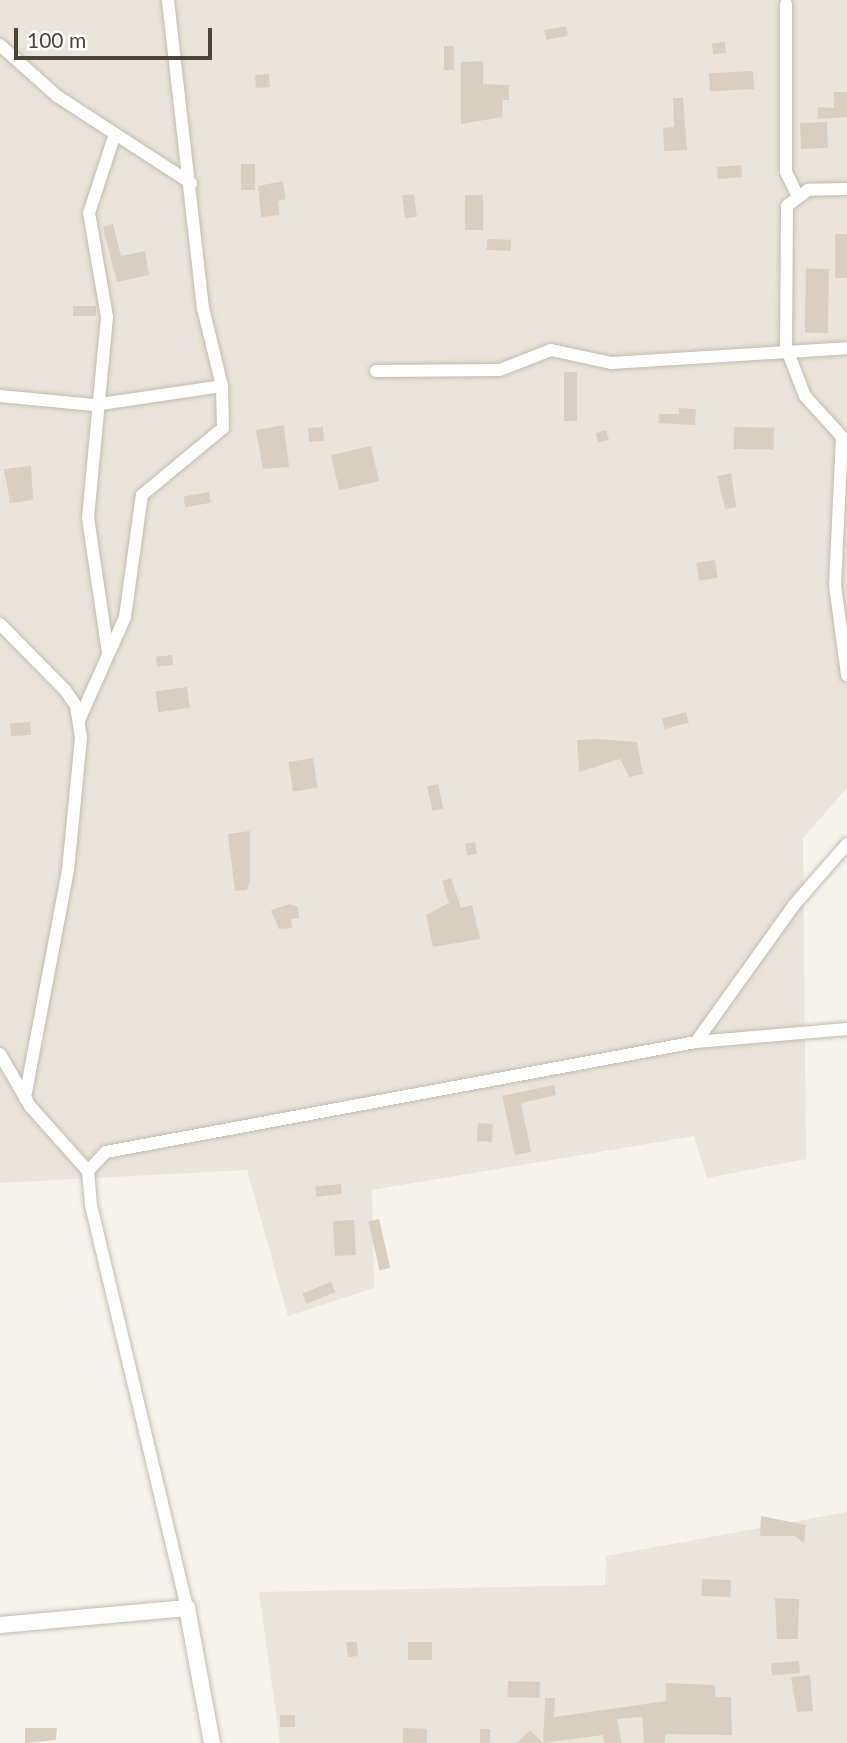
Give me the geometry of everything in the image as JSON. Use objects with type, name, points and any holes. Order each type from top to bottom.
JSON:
[{"type":"street","points":[[25,1098],[68,870],[69,827],[79,790],[79,720],[128,604],[142,495],[223,428],[222,386],[203,307],[191,183],[168,0]]},
{"type":"street","points":[[786,4],[786,172],[797,195]]},
{"type":"street","points":[[0,45],[28,74],[191,183]]},
{"type":"street","points":[[108,654],[88,518],[94,405],[107,317],[89,213],[115,134]]},
{"type":"street","points":[[847,189],[797,195],[787,206],[786,348],[805,396],[842,437],[835,585],[847,676]]},
{"type":"street","points":[[376,372],[500,370],[551,350],[611,363],[786,348],[847,348]]},
{"type":"street","points":[[0,396],[94,405],[222,386]]},
{"type":"street","points":[[0,624],[65,690],[79,720]]},
{"type":"street","points":[[696,1042],[794,905],[847,844]]},
{"type":"street","points":[[88,1171],[106,1152],[696,1042],[847,1029]]},
{"type":"street","points":[[0,1054],[25,1098],[88,1171],[91,1205],[187,1608],[212,1743]]},
{"type":"street","points":[[0,1625],[187,1608]]},
{"type":"shaded area","points":[[0,0],[847,0],[847,788],[803,838],[806,1159],[707,1178],[694,1136],[372,1190],[374,1288],[288,1316],[247,1170],[0,1183]]},
{"type":"shaded area","points":[[847,1512],[847,1743],[280,1743],[259,1592],[605,1585],[606,1556]]},
{"type":"building","points":[[566,26],[568,36],[546,40],[544,30]]},
{"type":"building","points":[[725,42],[726,53],[713,54],[712,43]]},
{"type":"building","points":[[444,46],[454,46],[454,70],[444,70]]},
{"type":"building","points":[[483,61],[483,84],[509,85],[509,100],[503,100],[502,117],[461,124],[461,62]]},
{"type":"building","points":[[753,71],[754,89],[710,91],[709,73]]},
{"type":"building","points":[[269,74],[270,87],[256,88],[255,75]]},
{"type":"building","points":[[834,92],[847,92],[847,117],[818,119],[818,107],[834,108]]},
{"type":"building","points":[[673,98],[683,98],[687,150],[664,151],[663,128],[674,127]]},
{"type":"building","points":[[827,122],[828,148],[801,149],[800,123]]},
{"type":"building","points":[[241,164],[255,164],[255,190],[241,190]]},
{"type":"building","points":[[741,165],[742,177],[718,179],[717,167]]},
{"type":"building","points":[[283,181],[286,199],[278,201],[279,215],[261,217],[258,186]]},
{"type":"building","points":[[414,194],[417,217],[405,218],[402,195]]},
{"type":"building","points":[[465,195],[483,195],[483,230],[465,230]]},
{"type":"building","points":[[113,224],[121,256],[145,251],[149,275],[117,282],[103,227]]},
{"type":"building","points":[[835,234],[847,234],[847,278],[835,278]]},
{"type":"building","points":[[487,239],[511,240],[511,251],[487,250]]},
{"type":"building","points":[[806,269],[829,269],[828,333],[805,333]]},
{"type":"building","points":[[73,306],[96,306],[96,316],[73,316]]},
{"type":"building","points":[[564,372],[577,372],[577,421],[564,421]]},
{"type":"building","points":[[679,408],[696,409],[695,425],[658,423],[659,414],[679,414]]},
{"type":"building","points":[[284,425],[289,467],[263,469],[256,430]]},
{"type":"building","points":[[323,427],[324,441],[309,442],[308,428]]},
{"type":"building","points":[[734,427],[774,428],[774,450],[734,449]]},
{"type":"building","points":[[606,430],[609,440],[598,443],[595,433]]},
{"type":"building","points":[[371,446],[379,481],[339,490],[331,455]]},
{"type":"building","points":[[31,466],[33,500],[10,503],[4,469]]},
{"type":"building","points":[[731,473],[736,507],[725,509],[717,476]]},
{"type":"building","points":[[209,492],[211,503],[185,507],[183,497]]},
{"type":"building","points":[[715,560],[718,578],[699,581],[696,563]]},
{"type":"building","points":[[172,655],[173,665],[157,667],[156,657]]},
{"type":"building","points":[[187,687],[190,708],[158,712],[155,691]]},
{"type":"building","points":[[686,712],[689,723],[665,729],[662,718]]},
{"type":"building","points":[[30,722],[31,735],[11,736],[10,723]]},
{"type":"building","points":[[577,740],[637,742],[643,774],[629,777],[620,759],[579,772]]},
{"type":"building","points":[[313,758],[318,788],[293,792],[288,762]]},
{"type":"building","points":[[438,784],[443,808],[432,811],[427,786]]},
{"type":"building","points":[[250,831],[250,882],[247,890],[235,891],[228,834]]},
{"type":"building","points":[[475,842],[477,854],[467,855],[465,844]]},
{"type":"building","points":[[451,878],[461,908],[472,905],[480,939],[433,947],[426,915],[449,903],[442,881]]},
{"type":"building","points":[[290,904],[298,907],[299,918],[291,919],[292,928],[279,929],[271,910]]},
{"type":"building","points":[[554,1085],[556,1095],[521,1103],[531,1152],[515,1155],[502,1096]]},
{"type":"building","points":[[478,1123],[493,1124],[492,1142],[477,1141]]},
{"type":"building","points":[[341,1184],[342,1194],[316,1197],[315,1187]]},
{"type":"building","points":[[379,1219],[390,1268],[380,1270],[368,1221]]},
{"type":"building","points":[[354,1220],[356,1255],[335,1256],[333,1221]]},
{"type":"building","points":[[331,1282],[335,1292],[306,1304],[302,1294]]},
{"type":"building","points":[[761,1516],[806,1525],[804,1543],[795,1536],[760,1536]]},
{"type":"building","points":[[702,1579],[731,1580],[730,1597],[701,1596]]},
{"type":"building","points":[[775,1598],[799,1599],[798,1639],[777,1639]]},
{"type":"building","points":[[346,1642],[357,1642],[358,1656],[348,1657]]},
{"type":"building","points":[[408,1642],[432,1642],[432,1660],[408,1660]]},
{"type":"building","points":[[799,1661],[800,1673],[772,1675],[771,1663]]},
{"type":"building","points":[[810,1675],[813,1711],[797,1712],[791,1677]]},
{"type":"building","points":[[508,1681],[540,1682],[539,1698],[507,1697]]},
{"type":"building","points":[[666,1683],[715,1685],[715,1697],[731,1697],[732,1735],[665,1734],[665,1743],[644,1743],[642,1717],[617,1719],[622,1743],[604,1743],[603,1735],[543,1743],[545,1698],[555,1698],[554,1717],[666,1701]]},
{"type":"building","points":[[280,1715],[295,1715],[295,1727],[280,1727]]},
{"type":"building","points":[[25,1728],[57,1728],[56,1740],[25,1743]]},
{"type":"building","points":[[403,1728],[427,1729],[426,1743],[402,1743]]},
{"type":"building","points":[[480,1729],[490,1729],[490,1743],[480,1743]]},
{"type":"building","points":[[530,1730],[543,1743],[516,1743]]}]
